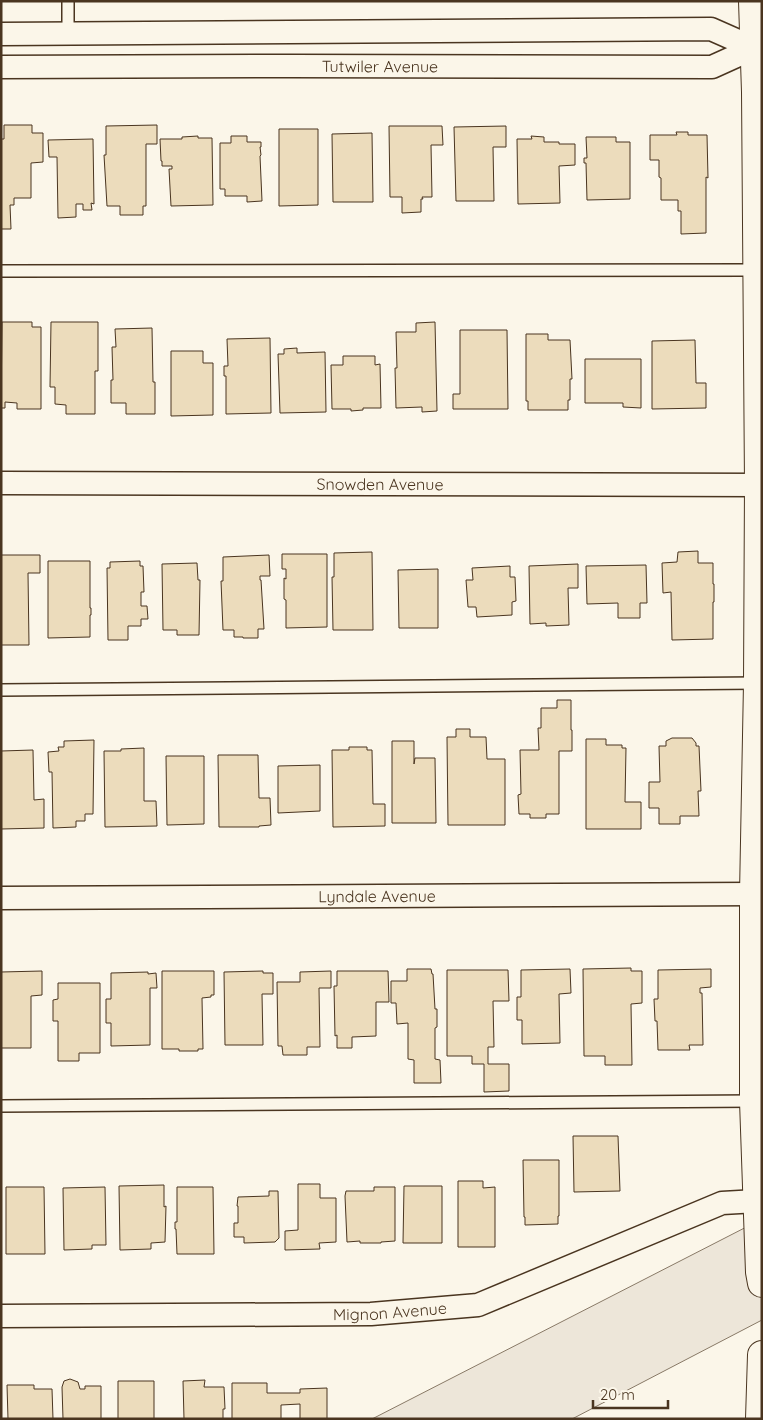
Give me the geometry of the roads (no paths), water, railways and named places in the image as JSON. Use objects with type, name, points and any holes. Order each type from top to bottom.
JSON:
[{"type":"main road","points":[[753,1],[758,48],[757,270],[759,485],[754,894],[754,1101],[762,1282]]},
{"type":"main road","points":[[760,1419],[762,1355]]},
{"type":"street","points":[[1,34],[711,29],[758,48]]},
{"type":"street","points":[[287,32],[289,66]]},
{"type":"street","name":"Tutwiler Avenue","points":[[1,67],[712,67],[758,48]]},
{"type":"street","name":"Snowden Avenue","points":[[1,484],[759,485]]},
{"type":"street","name":"Lyndale Avenue","points":[[1,898],[754,894]]},
{"type":"street","name":"Mignon Avenue","points":[[1,1316],[371,1314],[478,1305],[722,1203],[759,1218]]},
{"type":"lane","points":[[68,1],[68,34]]},
{"type":"lane","points":[[1,272],[757,270]]},
{"type":"lane","points":[[1,690],[758,683]]},
{"type":"lane","points":[[1,1106],[754,1101]]}]
